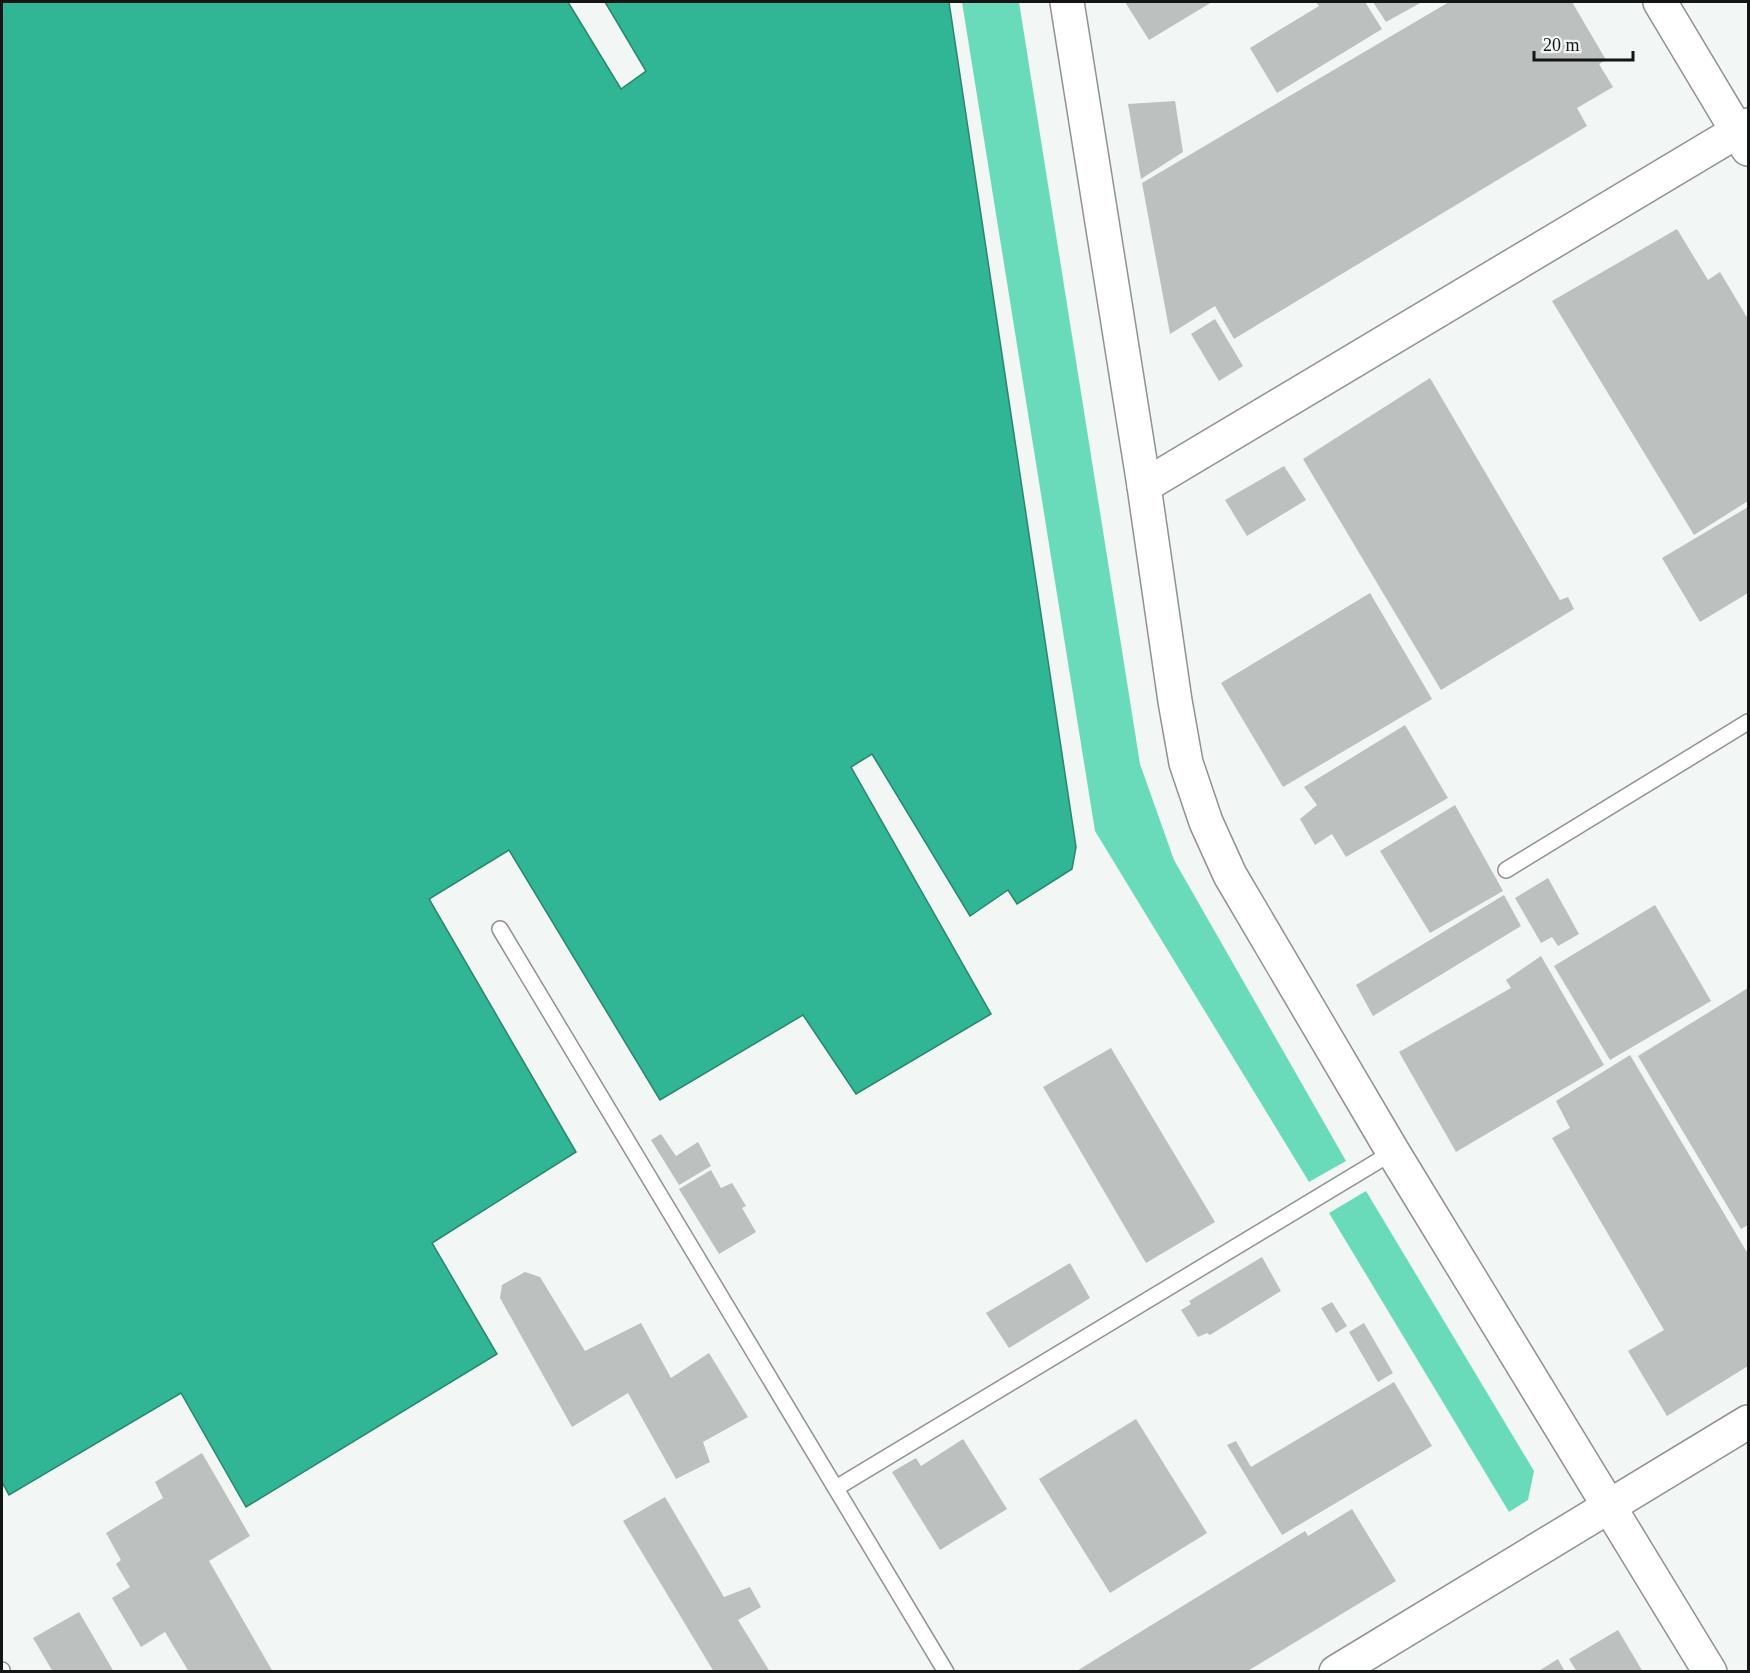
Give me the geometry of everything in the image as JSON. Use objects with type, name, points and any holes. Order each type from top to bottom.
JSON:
[{"type":"street","points":[[1067,2],[1186,763],[1206,822],[1230,875],[1394,1152],[1710,1671]]},
{"type":"street","points":[[1144,486],[1745,135],[1660,2]]},
{"type":"street","points":[[1336,1671],[1749,1422]]},
{"type":"lane","points":[[1506,870],[1749,722]]},
{"type":"lane","points":[[500,929],[946,1671]]},
{"type":"lane","points":[[836,1488],[1394,1152]]},
{"type":"shaded area","points":[[2,2],[568,2],[621,89],[646,71],[605,2],[949,2],[1076,847],[1072,869],[1017,904],[1008,890],[970,916],[872,754],[851,767],[991,1014],[856,1094],[803,1015],[660,1100],[509,850],[429,899],[576,1152],[432,1243],[497,1354],[246,1507],[181,1393],[9,1495],[2,1482]]},
{"type":"shaded area","points":[[962,2],[1019,2],[1140,764],[1174,860],[1346,1161],[1309,1182],[1095,831]]},
{"type":"shaded area","points":[[1366,1191],[1534,1471],[1528,1500],[1509,1512],[1329,1213]]},
{"type":"building","points":[[1125,2],[1212,2],[1149,40]]},
{"type":"building","points":[[1316,2],[1365,2],[1382,29],[1277,93],[1250,48],[1319,6]]},
{"type":"building","points":[[1373,2],[1422,2],[1386,22]]},
{"type":"building","points":[[1449,2],[1572,2],[1606,60],[1599,64],[1613,87],[1577,108],[1587,126],[1234,339],[1215,306],[1170,334],[1142,183]]},
{"type":"building","points":[[1175,101],[1183,152],[1141,179],[1128,104]]},
{"type":"building","points":[[1677,229],[1708,280],[1720,272],[1748,319],[1748,501],[1694,535],[1552,301]]},
{"type":"building","points":[[1215,319],[1243,366],[1219,381],[1191,334]]},
{"type":"building","points":[[1430,378],[1560,600],[1568,597],[1574,609],[1441,690],[1303,459]]},
{"type":"building","points":[[1284,466],[1306,500],[1247,536],[1225,500]]},
{"type":"building","points":[[1748,507],[1748,593],[1700,622],[1662,558]]},
{"type":"building","points":[[1370,593],[1432,699],[1283,787],[1221,683]]},
{"type":"building","points":[[1405,725],[1448,798],[1346,857],[1332,834],[1315,845],[1300,819],[1317,805],[1304,787]]},
{"type":"building","points":[[1455,805],[1503,891],[1430,933],[1380,851]]},
{"type":"building","points":[[1548,878],[1579,934],[1558,946],[1552,937],[1541,943],[1515,898]]},
{"type":"building","points":[[1504,895],[1521,926],[1373,1016],[1356,985]]},
{"type":"building","points":[[1655,905],[1711,1001],[1610,1060],[1554,966]]},
{"type":"building","points":[[1541,956],[1604,1065],[1456,1152],[1399,1052],[1511,988],[1506,980]]},
{"type":"building","points":[[1748,988],[1748,1225],[1741,1229],[1638,1056]]},
{"type":"building","points":[[1111,1048],[1215,1222],[1146,1263],[1043,1087]]},
{"type":"building","points":[[1630,1055],[1748,1254],[1748,1366],[1667,1416],[1628,1351],[1664,1330],[1552,1138],[1570,1128],[1556,1101]]},
{"type":"building","points":[[661,1134],[676,1156],[698,1142],[711,1166],[679,1185],[651,1140]]},
{"type":"building","points":[[711,1170],[721,1188],[732,1183],[746,1206],[742,1208],[756,1232],[719,1254],[679,1189]]},
{"type":"building","points":[[1262,1257],[1281,1291],[1210,1335],[1207,1333],[1198,1337],[1181,1310],[1191,1304],[1189,1301]]},
{"type":"building","points":[[1070,1263],[1090,1298],[1009,1348],[986,1313]]},
{"type":"building","points":[[525,1272],[540,1277],[585,1351],[641,1323],[671,1378],[709,1353],[748,1417],[703,1442],[710,1462],[676,1479],[628,1393],[572,1427],[500,1298],[502,1285]]},
{"type":"building","points":[[1332,1302],[1347,1326],[1336,1333],[1321,1308]]},
{"type":"building","points":[[1364,1323],[1393,1373],[1378,1382],[1349,1332]]},
{"type":"building","points":[[1394,1382],[1432,1446],[1282,1535],[1227,1445],[1236,1441],[1251,1467]]},
{"type":"building","points":[[1136,1419],[1207,1533],[1110,1593],[1039,1479]]},
{"type":"building","points":[[963,1439],[1007,1509],[940,1550],[892,1472],[916,1458],[921,1466]]},
{"type":"building","points":[[202,1453],[250,1536],[209,1561],[273,1672],[189,1672],[165,1632],[141,1647],[112,1598],[130,1587],[116,1564],[121,1560],[106,1533],[163,1498],[155,1482]]},
{"type":"building","points":[[665,1497],[724,1597],[750,1587],[761,1607],[738,1620],[770,1672],[714,1672],[623,1521]]},
{"type":"building","points":[[1352,1509],[1396,1581],[1246,1672],[1075,1672],[1305,1531],[1308,1536]]},
{"type":"building","points":[[79,1612],[114,1672],[53,1672],[33,1638]]},
{"type":"building","points":[[1618,1630],[1643,1672],[1577,1672],[1569,1659]]},
{"type":"building","points":[[1558,1659],[1565,1672],[1537,1672]]}]
